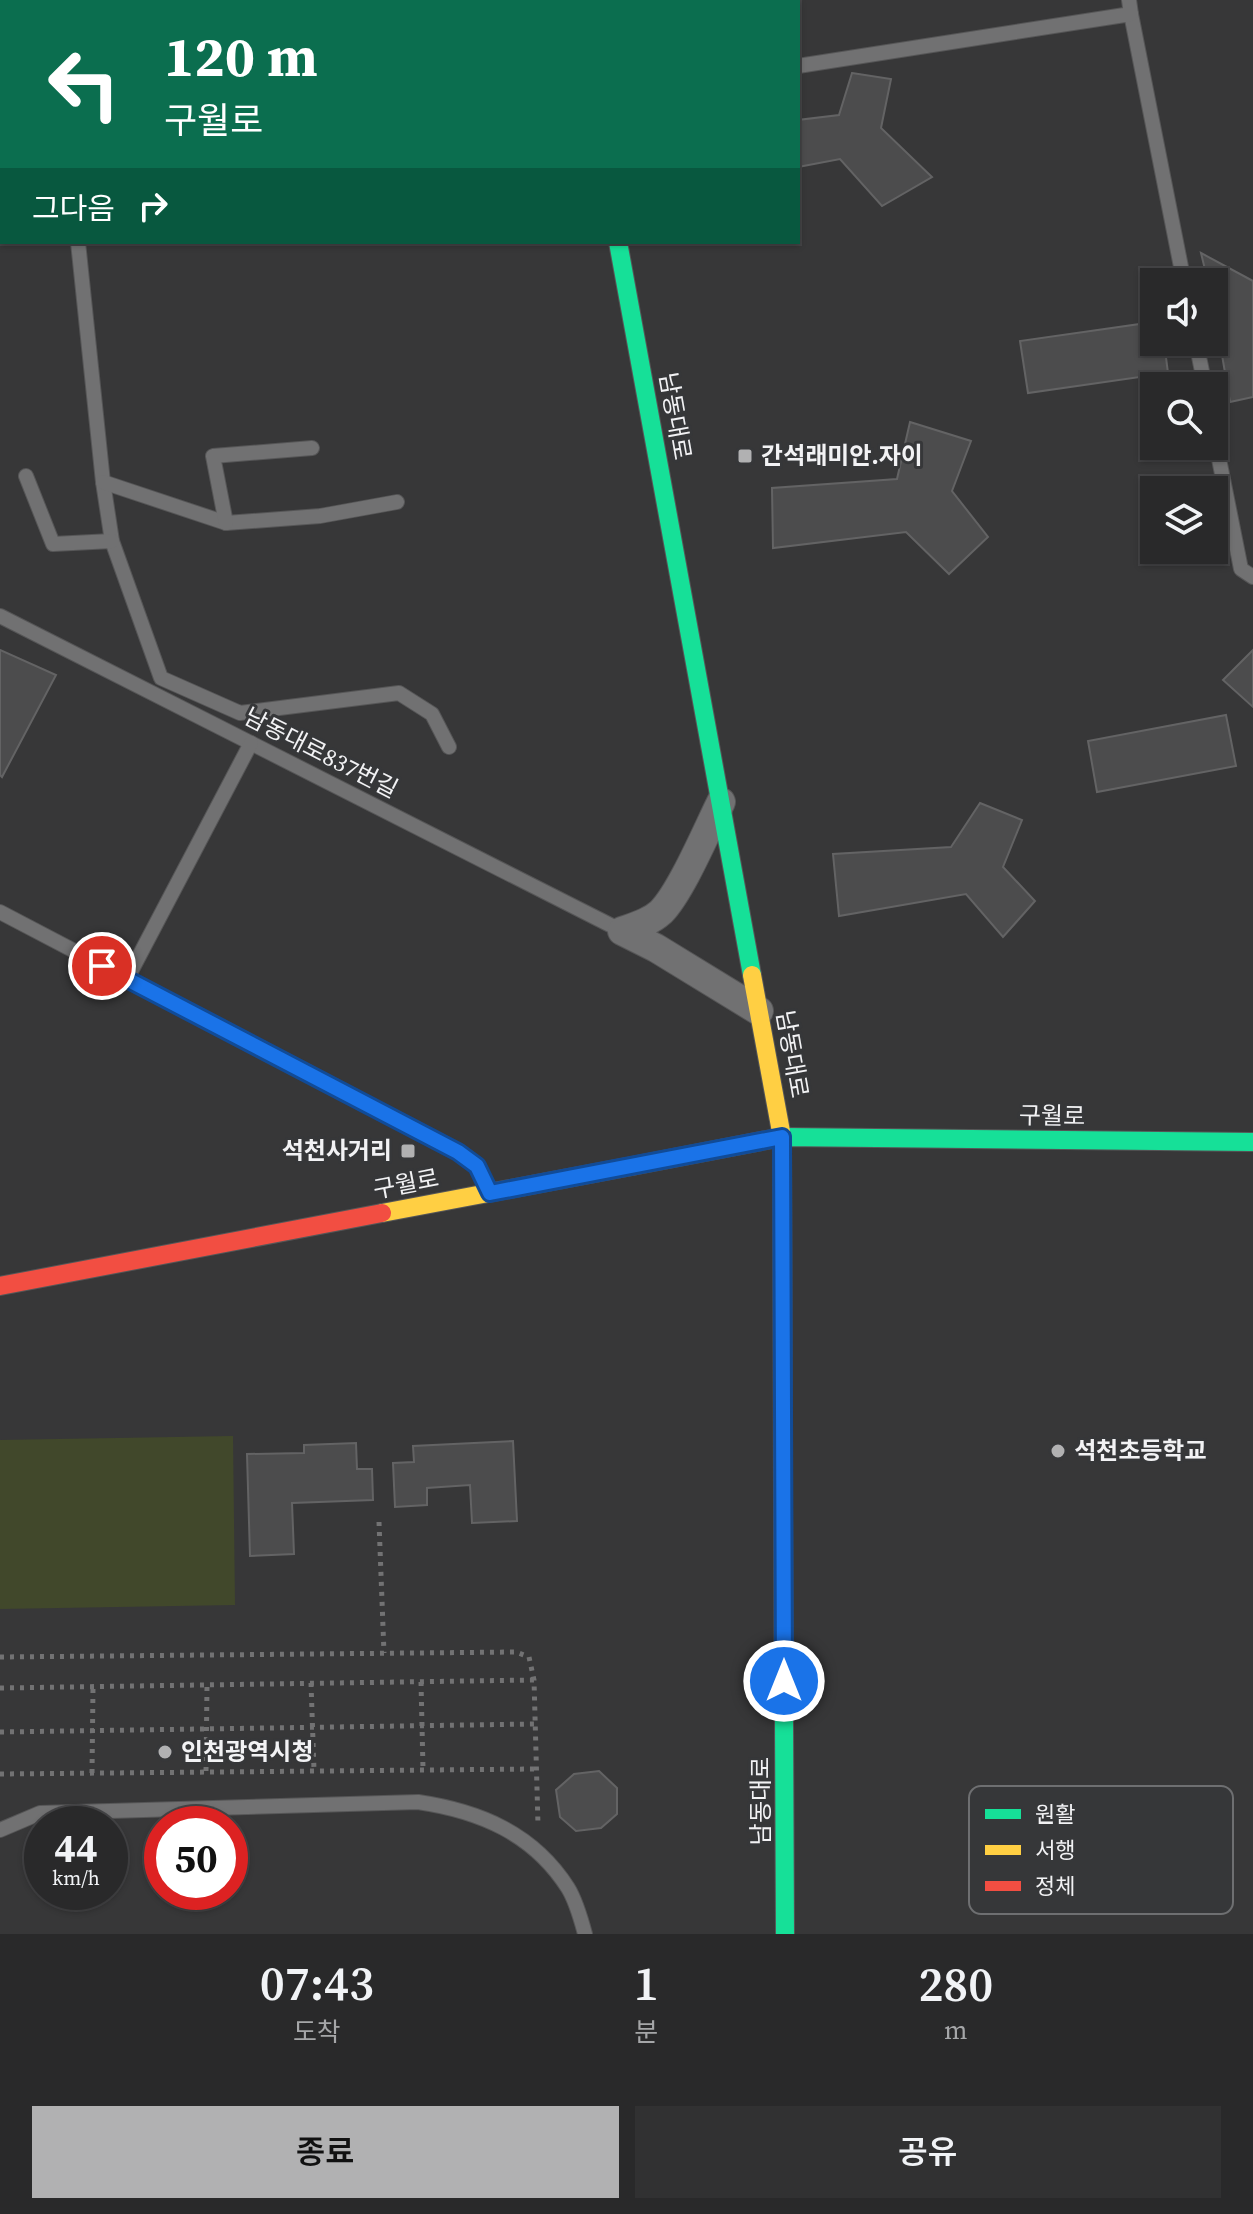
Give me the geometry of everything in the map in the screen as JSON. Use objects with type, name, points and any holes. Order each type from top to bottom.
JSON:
[{"type":"main road","name":"남동대로","points":[[618,244],[782,1137],[785,1934]]},
{"type":"main road","name":"구월로","points":[[0,1286],[782,1137],[1253,1142]]},
{"type":"street","points":[[622,931],[644,924],[662,911],[721,802]]},
{"type":"street","points":[[622,931],[656,948],[759,1011]]},
{"type":"lane","points":[[800,66],[1130,7],[1181,268]]},
{"type":"lane","points":[[78,244],[112,541],[161,678],[240,713],[399,693],[432,714],[449,747]]},
{"type":"lane","points":[[226,523],[213,456],[312,448]]},
{"type":"lane","points":[[1219,460],[1241,569],[1253,577]]},
{"type":"lane","points":[[26,476],[53,544],[112,541]]},
{"type":"lane","points":[[103,482],[226,523],[320,516],[397,502]]},
{"type":"lane","name":"남동대로837번길","points":[[0,616],[622,931]]},
{"type":"lane","points":[[127,979],[251,743]]},
{"type":"lane","points":[[0,912],[458,1152],[477,1166],[490,1193]]},
{"type":"lane","points":[[0,1830],[40,1813],[418,1802],[455,1807],[497,1823],[539,1854],[568,1889],[585,1934]]},
{"type":"path","points":[[379,1522],[384,1653]]},
{"type":"path","points":[[0,1657],[516,1652],[529,1657],[534,1680],[539,1854]]},
{"type":"path","points":[[0,1688],[534,1680]]},
{"type":"path","points":[[421,1682],[423,1769]]},
{"type":"path","points":[[311,1683],[314,1770]]},
{"type":"path","points":[[206,1771],[207,1685]]},
{"type":"path","points":[[92,1773],[93,1687]]},
{"type":"path","points":[[0,1732],[535,1724]]},
{"type":"path","points":[[0,1774],[536,1769]]},
{"type":"green space","points":[[233,1436],[235,1605],[0,1609],[0,1440]]},
{"type":"building","points":[[852,73],[891,79],[881,128],[932,177],[882,206],[840,159],[800,167],[800,120],[839,115]]},
{"type":"building","points":[[1201,253],[1253,281],[1253,397],[1230,402],[1228,372],[1225,372],[1222,356],[1228,356],[1228,268],[1205,268]]},
{"type":"building","points":[[1140,324],[1140,356],[1166,356],[1168,372],[1140,372],[1140,377],[1028,393],[1020,341]]},
{"type":"building","points":[[910,422],[971,441],[952,491],[988,537],[949,574],[906,532],[773,548],[772,488],[897,479]]},
{"type":"building","points":[[0,650],[56,675],[2,777],[0,775]]},
{"type":"building","points":[[1253,650],[1253,707],[1223,680]]},
{"type":"building","points":[[1226,715],[1236,766],[1097,792],[1088,741]]},
{"type":"building","points":[[980,803],[1022,820],[1003,867],[1035,901],[1003,937],[966,894],[839,916],[833,854],[951,847]]},
{"type":"building","points":[[513,1441],[517,1521],[472,1523],[470,1485],[427,1488],[427,1505],[395,1507],[393,1463],[414,1462],[413,1446]]},
{"type":"building","points":[[356,1443],[357,1469],[372,1469],[373,1500],[292,1503],[294,1554],[250,1556],[247,1454],[304,1453],[304,1445]]},
{"type":"building","points":[[599,1771],[617,1788],[617,1814],[601,1828],[576,1831],[560,1817],[556,1790],[574,1774]]},
{"type":"traffic: fast","points":[[618,244],[752,975]]},
{"type":"traffic: fast","points":[[632,1166],[782,1137],[1253,1142]]},
{"type":"traffic: fast","points":[[783,1505],[785,1934]]},
{"type":"traffic: slow","points":[[752,975],[782,1137],[783,1505]]},
{"type":"traffic: slow","points":[[382,1213],[632,1166]]},
{"type":"traffic: jam","points":[[0,1286],[382,1213]]},
{"type":"place","name":"간석래미안.자이","points":[[745,456]]},
{"type":"place","name":"석천사거리","points":[[408,1151]]},
{"type":"place","name":"석천초등학교","points":[[1058,1451]]},
{"type":"place","name":"인천광역시청","points":[[165,1752]]},
{"type":"route","points":[[102,966],[458,1152],[477,1166],[490,1193],[782,1137],[784,1681]]}]
